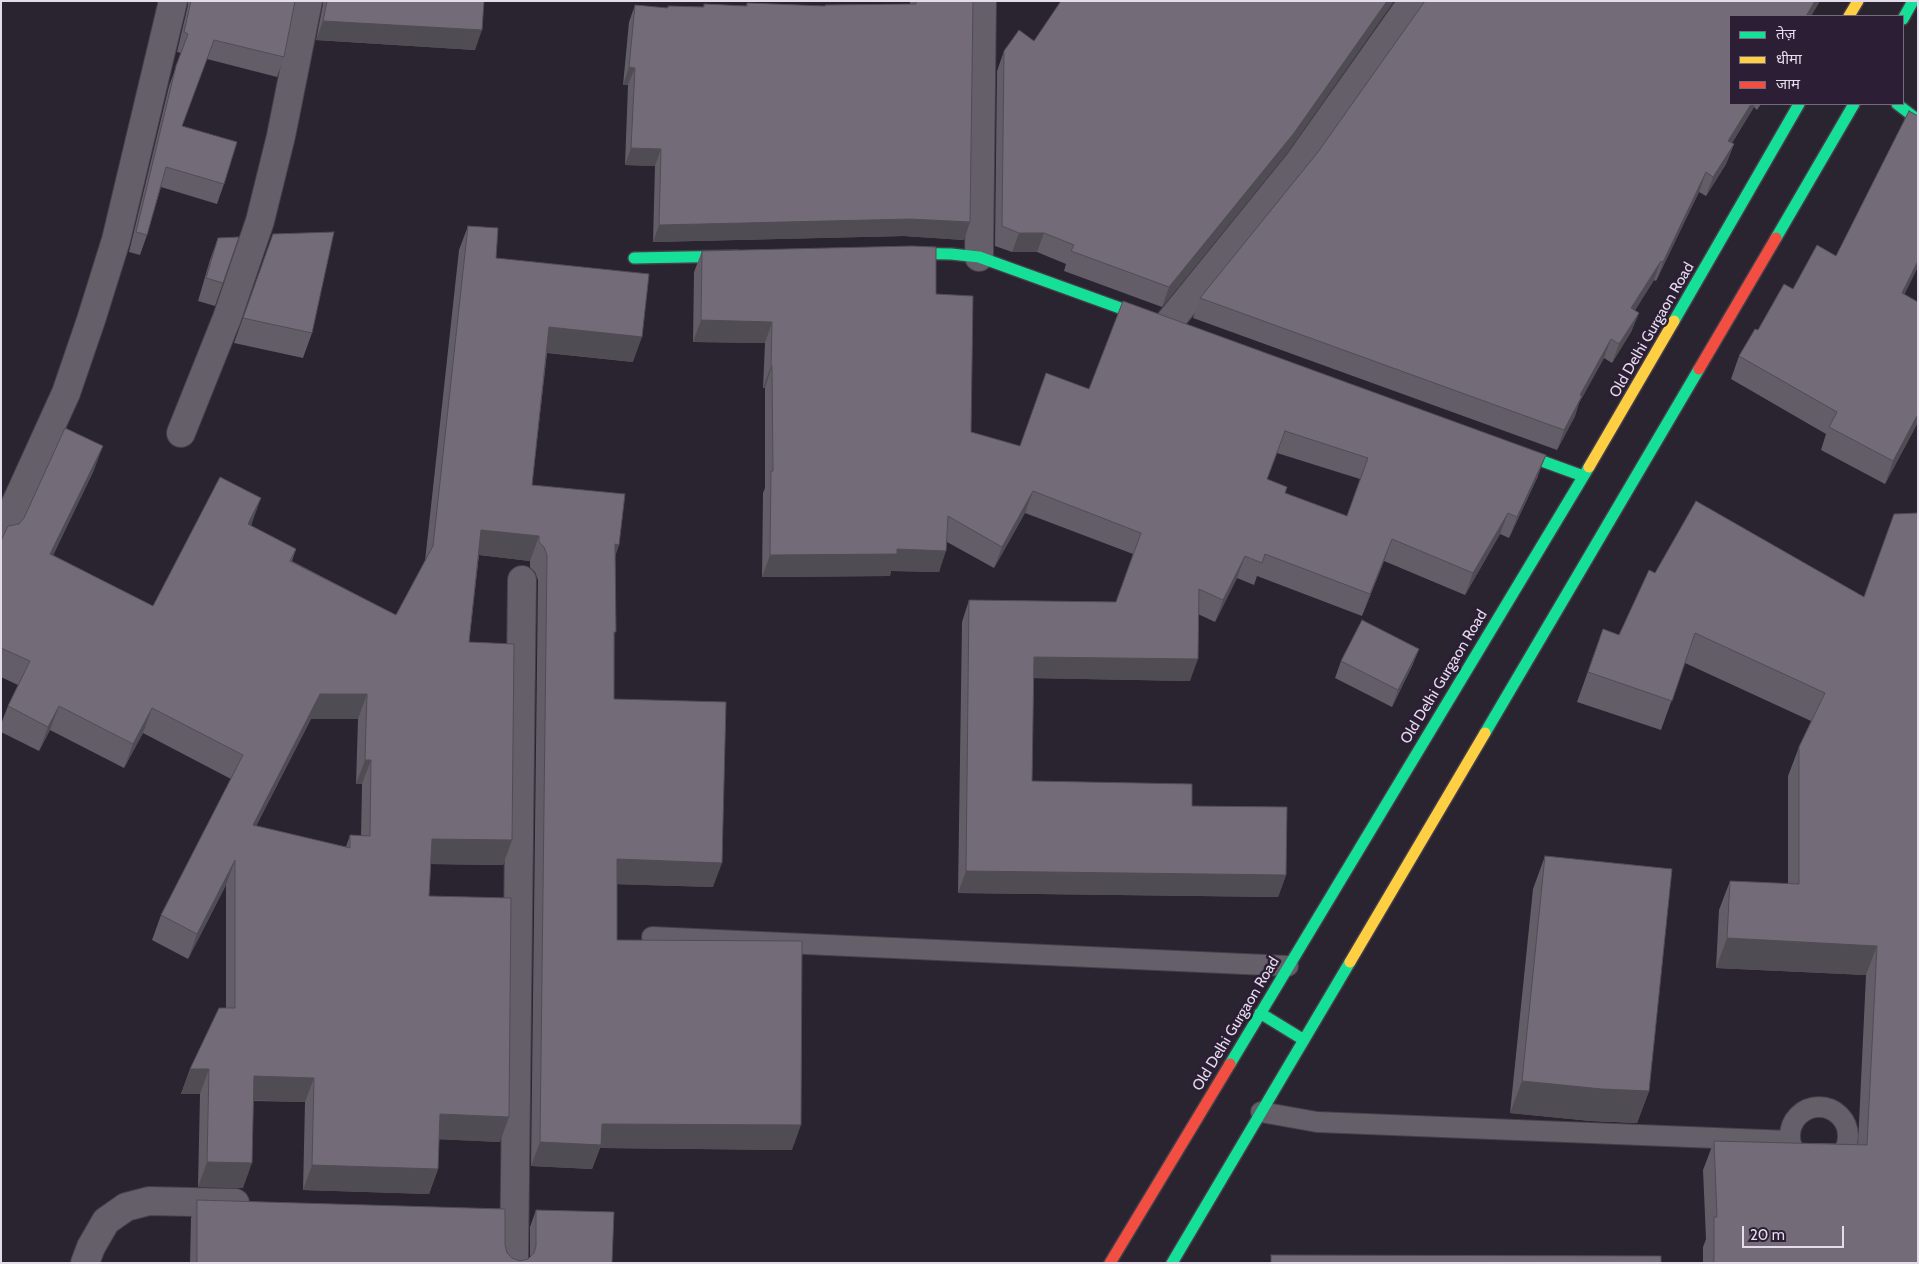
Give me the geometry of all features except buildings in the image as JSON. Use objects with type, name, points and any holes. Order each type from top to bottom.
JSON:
[{"type":"main road","points":[[1850,15],[1858,1]]},
{"type":"main road","points":[[1904,17],[1913,1]]},
{"type":"main road","name":"Old Delhi Gurgaon Road","points":[[1110,1263],[1614,426],[1798,105]]},
{"type":"main road","points":[[1172,1263],[1651,452],[1853,105]]},
{"type":"main road","points":[[1898,105],[1918,120]]},
{"type":"main road","points":[[885,253],[951,254],[979,257],[1172,327]]},
{"type":"main road","points":[[634,258],[750,256]]},
{"type":"main road","points":[[1500,446],[1583,476]]},
{"type":"main road","points":[[1260,1013],[1304,1040]]},
{"type":"street","points":[[1,536],[66,393],[91,320],[116,240],[173,1]]},
{"type":"street","points":[[181,433],[227,318],[260,221],[281,136],[308,1]]},
{"type":"street","points":[[979,257],[982,1]]},
{"type":"street","points":[[1172,327],[1299,162],[1413,1]]},
{"type":"street","points":[[514,1263],[522,580]]},
{"type":"street","points":[[85,1263],[91,1246],[106,1221],[126,1207],[149,1201],[258,1204]]},
{"type":"street","points":[[486,1211],[516,1212]]},
{"type":"lane","points":[[652,937],[1288,966]]},
{"type":"lane","points":[[1261,1112],[1317,1122],[1790,1141]]},
{"type":"traffic: fast","points":[[1904,17],[1913,1]]},
{"type":"traffic: fast","points":[[1674,321],[1798,105]]},
{"type":"traffic: fast","points":[[1776,238],[1853,105]]},
{"type":"traffic: fast","points":[[1898,105],[1918,120]]},
{"type":"traffic: fast","points":[[898,253],[951,254],[979,257],[1156,321]]},
{"type":"traffic: fast","points":[[634,258],[737,256]]},
{"type":"traffic: fast","points":[[1485,733],[1699,369]]},
{"type":"traffic: fast","points":[[1509,449],[1583,476]]},
{"type":"traffic: fast","points":[[1230,1064],[1589,467]]},
{"type":"traffic: fast","points":[[1172,1263],[1350,962]]},
{"type":"traffic: fast","points":[[1260,1013],[1304,1040]]},
{"type":"traffic: slow","points":[[1850,15],[1858,1]]},
{"type":"traffic: slow","points":[[1589,467],[1674,321]]},
{"type":"traffic: slow","points":[[1350,962],[1485,733]]},
{"type":"traffic: jam","points":[[1699,369],[1776,238]]},
{"type":"traffic: jam","points":[[1110,1263],[1230,1064]]}]
